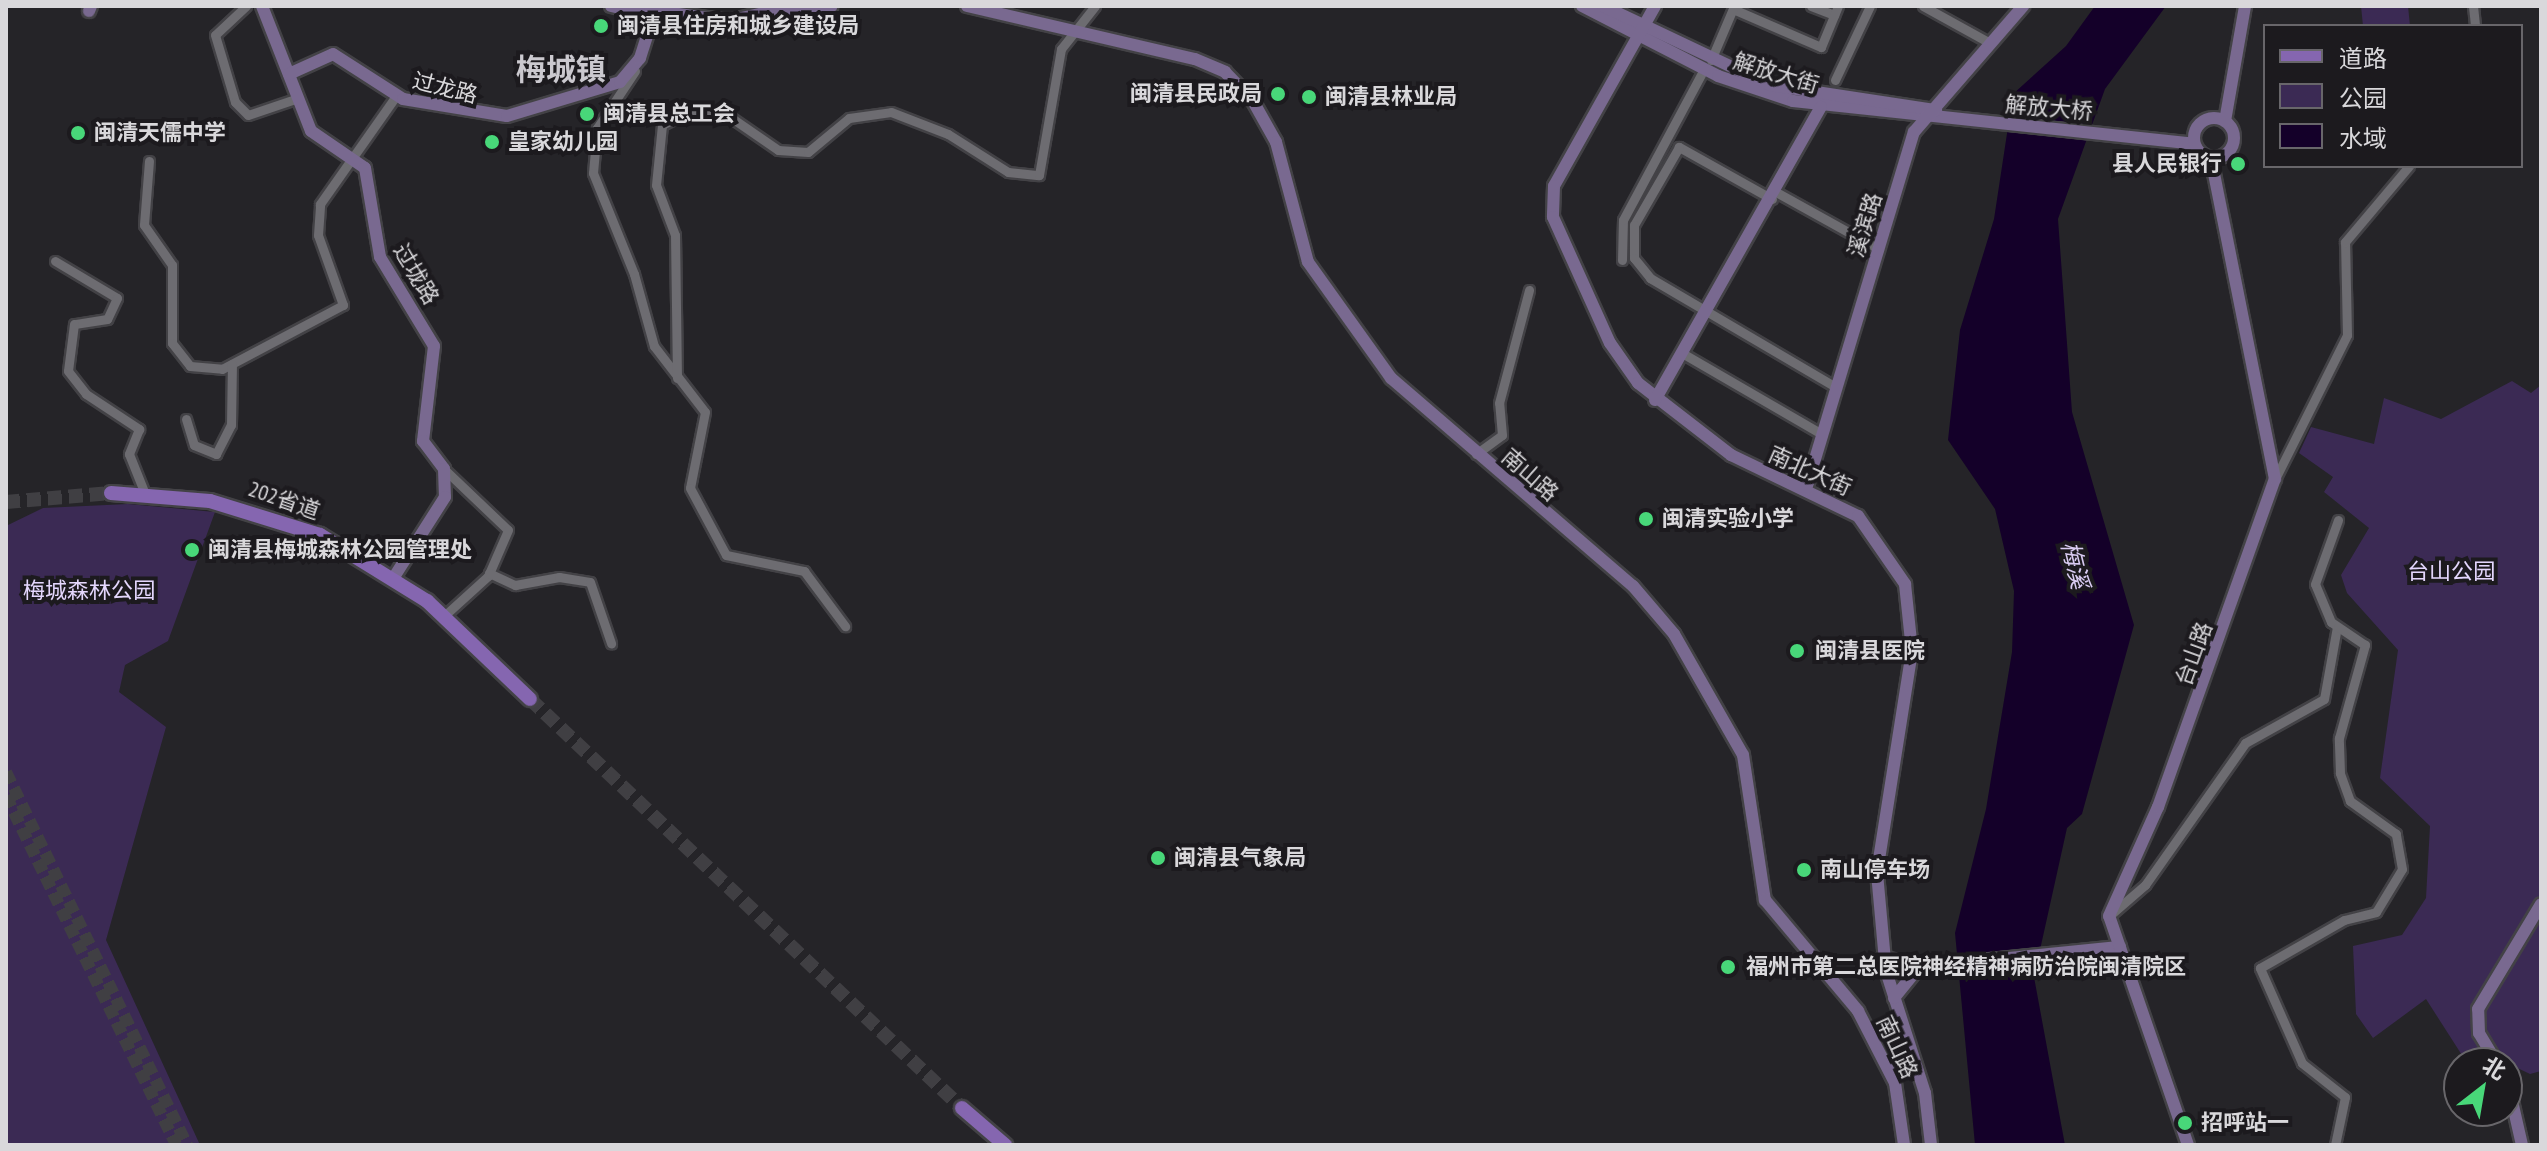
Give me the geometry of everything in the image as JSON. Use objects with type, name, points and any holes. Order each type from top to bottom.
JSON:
[{"type":"main road","name":"202省道","points":[[111,493],[145,494],[266,514],[394,577],[445,615],[530,699]]},
{"type":"main road","points":[[962,1108],[1005,1145]]},
{"type":"street","points":[[246,6],[215,35],[235,102],[248,115],[298,98]]},
{"type":"street","name":"过垅路","points":[[262,6],[316,138],[349,156],[369,175],[380,257],[434,346],[423,441],[444,469]]},
{"type":"street","points":[[611,6],[727,30],[832,6]]},
{"type":"street","points":[[637,6],[654,15],[728,21],[795,6]]},
{"type":"street","name":"南山路","points":[[967,6],[1076,28],[1204,62],[1242,88],[1271,128],[1313,269],[1396,383],[1633,586],[1674,634],[1743,755],[1765,900],[1858,1011],[1895,1083],[1904,1145]]},
{"type":"street","points":[[677,378],[675,235],[656,185],[662,125],[690,111],[723,112],[778,150],[808,152],[849,118],[891,112],[948,134],[1008,172],[1039,175],[1061,49],[1095,6]]},
{"type":"street","name":"解放大街","points":[[1582,6],[1641,31],[1707,65],[1821,107],[1975,118]]},
{"type":"street","name":"解放大街","points":[[1603,6],[1641,31]]},
{"type":"street","name":"南北大街","points":[[1655,6],[1554,186],[1551,206],[1610,343],[1655,400],[1731,455],[1806,489],[1874,532],[1912,605],[1911,661],[1877,852],[1883,957],[1925,1093],[1931,1145]]},
{"type":"street","points":[[1622,260],[1623,220],[1707,65],[1734,8],[1821,47],[1836,11],[1811,6]]},
{"type":"street","points":[[1835,80],[1870,6]]},
{"type":"street","points":[[1923,6],[1990,43]]},
{"type":"street","name":"溪滨路","points":[[1806,489],[1879,249],[1927,114],[2023,6]]},
{"type":"street","points":[[2211,159],[2234,145],[2225,121],[2245,6]]},
{"type":"street","name":"过龙路","points":[[289,74],[321,55],[341,55],[396,96],[482,118],[507,116],[605,91],[640,58],[654,15]]},
{"type":"street","points":[[640,58],[597,128],[593,173],[634,274],[654,346],[705,412],[688,481],[721,550],[761,567],[804,571],[845,626]]},
{"type":"street","name":"解放大街","points":[[1707,65],[1812,95],[1927,114]]},
{"type":"street","points":[[149,161],[144,225],[172,265],[172,343],[182,361],[197,369],[232,364],[343,305],[317,228],[322,195],[396,96]]},
{"type":"street","points":[[1655,400],[1774,196],[1821,107]]},
{"type":"street","name":"解放大桥","points":[[1975,118],[2194,140]]},
{"type":"street","points":[[2225,121],[2204,120],[2194,140],[2211,159],[2275,479]]},
{"type":"street","points":[[1836,387],[1707,312],[1638,267],[1632,241],[1638,216],[1679,147],[1879,249]]},
{"type":"street","points":[[2275,479],[2347,335],[2345,242],[2407,168]]},
{"type":"street","points":[[55,261],[117,298],[107,319],[74,324],[68,371],[86,394],[139,429],[129,454],[145,494]]},
{"type":"street","points":[[1476,454],[1502,435],[1499,403],[1529,290]]},
{"type":"street","points":[[1682,353],[1822,434]]},
{"type":"street","points":[[186,419],[194,445],[216,454],[230,433],[232,364]]},
{"type":"street","points":[[444,469],[505,522],[508,535],[489,573],[445,615]]},
{"type":"street","points":[[394,577],[440,511],[444,469]]},
{"type":"street","name":"台山路","points":[[2109,916],[2197,704],[2275,479]]},
{"type":"street","points":[[2335,1145],[2345,1097],[2302,1063],[2260,968],[2344,920],[2376,912],[2402,869],[2400,839],[2350,801],[2340,773],[2339,738],[2365,645],[2337,627],[2315,584],[2338,520]]},
{"type":"street","points":[[489,573],[515,585],[559,577],[590,582],[611,643]]},
{"type":"street","points":[[2188,1145],[2109,916],[2145,885],[2245,743],[2324,699],[2337,627]]},
{"type":"street","points":[[2487,1047],[2479,1033],[2478,1009],[2541,904]]},
{"type":"street","points":[[1883,957],[1925,967],[2120,947]]},
{"type":"street","points":[[1894,998],[1925,967]]},
{"type":"street","points":[[2180,1145],[2181,1129]]},
{"type":"green space","points":[[2361,6],[2408,6],[2410,24],[2363,24]]},
{"type":"green space","name":"台山公园","points":[[2512,381],[2531,393],[2541,385],[2541,1071],[2530,1074],[2523,1071],[2523,1047],[2457,1047],[2426,999],[2373,1038],[2356,1014],[2353,946],[2402,935],[2426,898],[2430,826],[2380,778],[2398,650],[2347,593],[2341,575],[2369,528],[2324,492],[2333,477],[2299,453],[2311,427],[2374,444],[2384,398],[2441,419]]},
{"type":"green space","name":"梅城森林公园","points":[[128,504],[215,512],[168,641],[125,665],[119,692],[166,727],[106,940],[200,1145],[6,1145],[6,526],[43,508]]},
{"type":"water","name":"梅溪","points":[[2095,6],[2166,6],[2105,89],[2058,219],[2072,412],[2134,625],[2082,814],[2067,828],[2034,977],[2065,1145],[1975,1145],[1955,933],[1986,809],[2012,652],[2014,591],[1995,509],[1948,440],[1960,330],[1994,219],[2013,94],[2066,46]]},
{"type":"tunnel","points":[[6,502],[111,493]]},
{"type":"tunnel","points":[[530,699],[962,1108]]},
{"type":"tunnel","points":[[6,772],[187,1145]]},
{"type":"tunnel","points":[[6,796],[176,1145]]},
{"type":"place","name":"闽清县住房和城乡建设局","points":[[601,26]]},
{"type":"place","name":"闽清县民政局","points":[[1278,94]]},
{"type":"place","name":"闽清县林业局","points":[[1309,97]]},
{"type":"place","name":"闽清县总工会","points":[[587,114]]},
{"type":"place","name":"闽清天儒中学","points":[[78,133]]},
{"type":"place","name":"皇家幼儿园","points":[[492,142]]},
{"type":"place","name":"县人民银行","points":[[2238,164]]},
{"type":"place","name":"闽清实验小学","points":[[1646,519]]},
{"type":"place","name":"闽清县梅城森林公园管理处","points":[[192,550]]},
{"type":"place","name":"闽清县医院","points":[[1797,651]]},
{"type":"place","name":"闽清县气象局","points":[[1158,858]]},
{"type":"place","name":"南山停车场","points":[[1804,870]]},
{"type":"place","name":"福州市第二总医院神经精神病防治院闽清院区","points":[[1728,967]]},
{"type":"place","name":"招呼站一","points":[[2185,1123]]},
{"type":"district","name":"梅城镇","points":[[561,69]]}]
